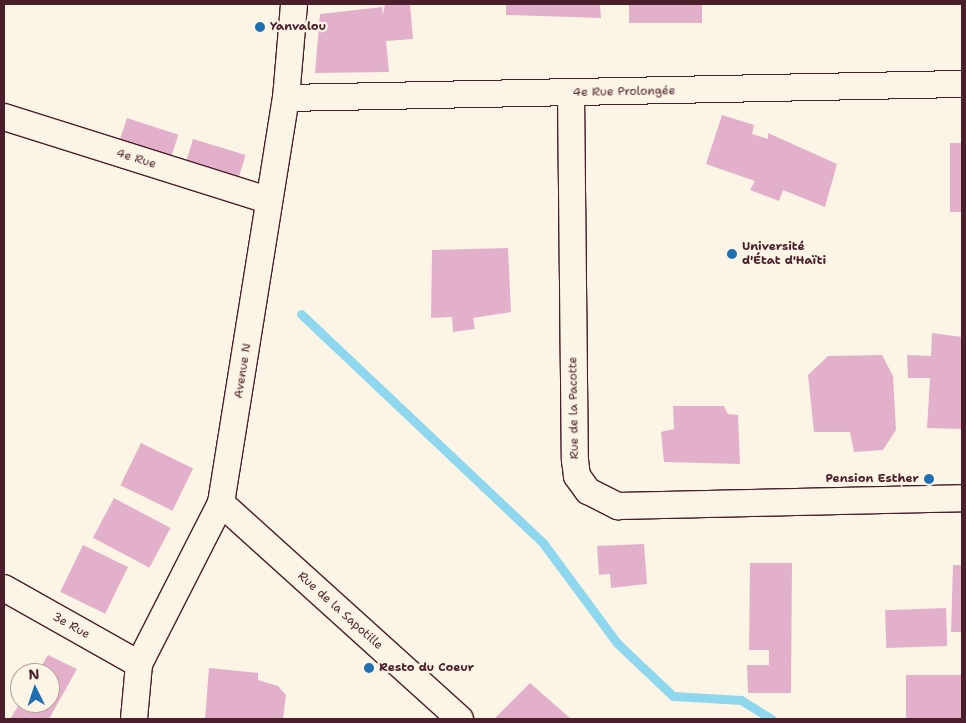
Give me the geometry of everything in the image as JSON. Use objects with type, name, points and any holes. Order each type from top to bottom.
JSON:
[{"type":"street","name":"Avenue N","points":[[134,719],[139,664],[221,504],[268,200],[286,98],[294,4]]},
{"type":"street","name":"4e Rue Prolongée","points":[[286,98],[962,84]]},
{"type":"street","name":"Rue de la Pacotte","points":[[571,93],[574,460],[578,476],[588,491],[618,506],[962,498]]},
{"type":"street","name":"4e Rue","points":[[4,118],[268,200]]},
{"type":"street","name":"Rue de la Sapotille","points":[[221,504],[460,719]]},
{"type":"street","name":"3e Rue","points":[[4,588],[139,664]]},
{"type":"building","points":[[385,4],[410,4],[413,39],[386,41],[389,72],[315,73],[320,14],[382,7],[383,15]]},
{"type":"building","points":[[506,4],[600,4],[601,18],[506,15]]},
{"type":"building","points":[[629,4],[702,4],[702,23],[629,23]]},
{"type":"building","points":[[722,115],[754,125],[752,134],[768,139],[768,133],[837,164],[825,207],[783,190],[779,201],[750,190],[755,181],[706,164]]},
{"type":"building","points":[[127,118],[178,135],[168,167],[116,150]]},
{"type":"building","points":[[193,139],[246,155],[235,189],[183,172]]},
{"type":"building","points":[[950,143],[962,143],[962,212],[950,212]]},
{"type":"building","points":[[508,248],[511,312],[473,318],[475,329],[453,332],[452,317],[431,318],[432,250]]},
{"type":"building","points":[[932,333],[962,337],[962,429],[927,428],[930,378],[908,378],[907,355],[931,356]]},
{"type":"building","points":[[882,355],[893,376],[896,430],[883,450],[854,452],[850,432],[814,432],[808,375],[828,356]]},
{"type":"building","points":[[673,406],[724,406],[728,414],[738,415],[740,464],[664,462],[661,432],[674,429]]},
{"type":"building","points":[[141,443],[193,468],[173,511],[120,485]]},
{"type":"building","points":[[114,498],[171,528],[149,568],[93,538]]},
{"type":"building","points":[[644,544],[647,584],[611,588],[610,574],[599,575],[597,546]]},
{"type":"building","points":[[83,545],[128,567],[105,614],[60,592]]},
{"type":"building","points":[[750,563],[792,563],[791,693],[748,693],[747,665],[769,665],[769,650],[749,650]]},
{"type":"building","points":[[953,565],[962,565],[962,632],[951,632]]},
{"type":"building","points":[[946,608],[947,646],[886,648],[885,610]]},
{"type":"building","points":[[48,655],[77,669],[60,699],[60,663],[43,663]]},
{"type":"building","points":[[209,668],[258,673],[258,680],[278,686],[286,695],[283,719],[205,719]]},
{"type":"building","points":[[906,675],[962,675],[962,719],[906,719]]},
{"type":"building","points":[[530,683],[571,719],[494,719]]},
{"type":"building","points":[[14,713],[52,713],[49,719],[10,719]]},
{"type":"waterway","points":[[301,314],[543,543],[617,643],[673,696],[741,700],[771,719]]},
{"type":"place","name":"Yanvalou","points":[[260,27]]},
{"type":"place","name":"Université d'État d'Haïti","points":[[732,254]]},
{"type":"place","name":"Pension Esther","points":[[929,479]]},
{"type":"place","name":"Resto du Coeur","points":[[369,668]]}]
